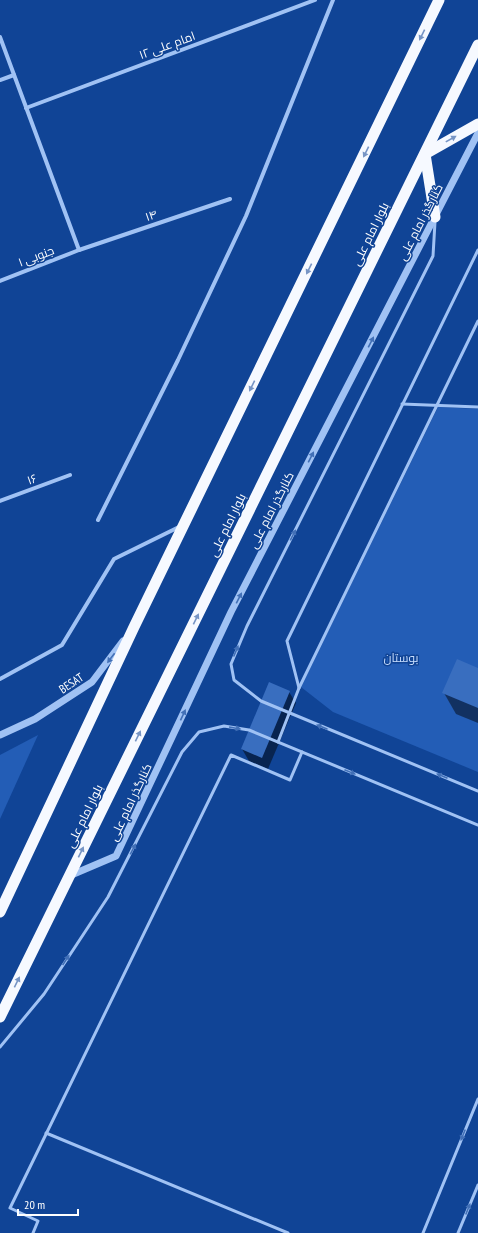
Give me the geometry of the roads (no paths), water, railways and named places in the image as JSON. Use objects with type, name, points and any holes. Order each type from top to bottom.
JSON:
[{"type":"highway","points":[[0,912],[134,627],[439,0]]},
{"type":"highway","name":"بلوار امام علی","points":[[0,1017],[478,45]]},
{"type":"highway","points":[[435,217],[425,154],[478,124]]},
{"type":"street","name":"امام علی ۱۲","points":[[26,108],[315,0]]},
{"type":"street","points":[[98,520],[178,360],[246,216],[332,0]]},
{"type":"street","points":[[0,37],[79,250]]},
{"type":"street","points":[[0,80],[14,75]]},
{"type":"street","name":"کنارگذر امام علی","points":[[69,876],[116,856],[231,612],[478,133]]},
{"type":"street","name":"۱۴","points":[[79,250],[230,199]]},
{"type":"street","name":"۱ جنوبی","points":[[0,280],[79,250]]},
{"type":"street","name":"۱۶","points":[[0,501],[70,475]]},
{"type":"street","points":[[0,679],[62,645],[114,559],[185,524]]},
{"type":"street","name":"BESAT","points":[[0,734],[35,719],[92,682],[134,627]]},
{"type":"lane","points":[[435,217],[433,256],[247,626],[231,664],[234,680],[261,701],[478,791]]},
{"type":"lane","points":[[299,688],[287,641],[478,250]]},
{"type":"lane","points":[[278,742],[299,688],[478,321]]},
{"type":"lane","points":[[402,404],[478,407]]},
{"type":"lane","points":[[0,1047],[44,994],[108,897],[182,752],[199,732],[224,726],[249,730],[478,825]]},
{"type":"lane","points":[[33,1233],[38,1222],[10,1208],[231,756],[290,780],[302,752]]},
{"type":"lane","points":[[423,1233],[478,1099]]},
{"type":"lane","points":[[46,1133],[288,1233]]},
{"type":"lane","points":[[458,1233],[478,1185]]},
{"type":"park label","name":"بوستان","points":[[401,657]]}]
